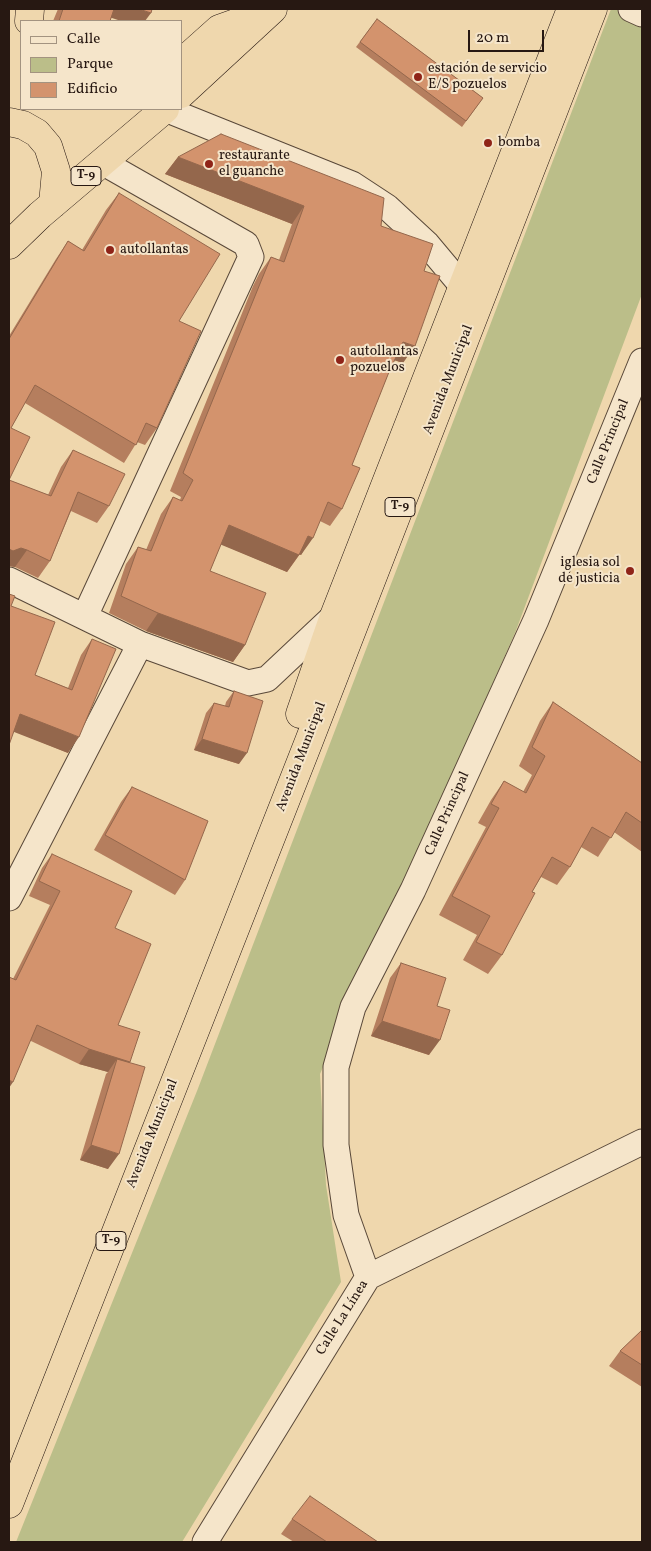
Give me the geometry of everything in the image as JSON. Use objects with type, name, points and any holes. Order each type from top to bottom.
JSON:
[{"type":"highway","name":"Avenida Municipal","points":[[197,1002],[334,616],[571,9]]},
{"type":"highway","name":"Avenida Municipal","points":[[9,1504],[14,1467],[197,1002],[593,9]]},
{"type":"highway","points":[[182,62],[219,29],[271,11]]},
{"type":"highway","points":[[182,93],[271,11]]},
{"type":"highway","name":"T-9","points":[[9,245],[53,204],[164,110]]},
{"type":"highway","name":"T-9","points":[[9,122],[24,124],[37,133],[48,146],[56,171],[53,204]]},
{"type":"street","points":[[631,9],[642,14]]},
{"type":"street","points":[[167,110],[352,184],[387,208],[427,244],[463,287]]},
{"type":"street","points":[[85,616],[250,256],[246,244],[102,162]]},
{"type":"street","name":"Calle Principal","points":[[368,1277],[346,1215],[336,1145],[336,1067],[353,1006],[413,890],[536,620],[642,361]]},
{"type":"street","points":[[9,580],[140,644],[248,683],[267,679],[334,616]]},
{"type":"street","points":[[9,898],[140,644]]},
{"type":"street","name":"Calle La Línea","points":[[205,1542],[368,1277],[642,1142]]},
{"type":"green space","points":[[611,9],[642,9],[642,294],[515,633],[320,1074],[326,1185],[341,1282],[182,1542],[16,1542],[197,1091]]},
{"type":"building","points":[[63,9],[114,9],[110,20],[59,20]]},
{"type":"building","points":[[139,9],[152,9],[151,13]]},
{"type":"building","points":[[377,19],[483,98],[466,121],[360,42]]},
{"type":"building","points":[[221,134],[384,198],[381,226],[433,244],[424,271],[440,276],[415,346],[403,342],[389,372],[352,465],[360,468],[342,509],[328,502],[313,538],[308,536],[299,555],[229,525],[210,571],[266,593],[245,645],[158,613],[121,596],[138,547],[151,551],[173,497],[182,501],[193,480],[183,473],[271,257],[284,262],[304,206],[178,157]]},
{"type":"building","points":[[119,193],[220,254],[179,321],[201,331],[157,428],[146,423],[136,445],[35,385],[11,428],[30,437],[9,480],[9,339],[68,241],[84,251]]},
{"type":"building","points":[[73,450],[125,474],[109,506],[78,492],[50,561],[21,548],[13,551],[9,549],[9,480],[51,496]]},
{"type":"building","points":[[9,594],[15,596],[11,606],[55,622],[35,675],[72,690],[92,639],[116,649],[79,737],[20,714],[9,745]]},
{"type":"building","points":[[234,691],[263,701],[247,753],[202,739],[214,703],[229,707]]},
{"type":"building","points":[[553,702],[642,763],[642,823],[626,812],[611,838],[592,827],[570,867],[552,857],[532,892],[535,893],[502,955],[476,942],[490,916],[452,896],[499,808],[491,804],[504,781],[526,793],[545,756],[532,747]]},
{"type":"building","points":[[132,787],[208,821],[185,880],[105,835]]},
{"type":"building","points":[[52,854],[132,891],[115,928],[151,944],[118,1025],[140,1032],[130,1062],[89,1049],[37,1025],[13,1082],[9,1080],[9,977],[16,980],[60,891],[39,881]]},
{"type":"building","points":[[401,963],[446,978],[437,1006],[450,1010],[440,1040],[382,1021]]},
{"type":"building","points":[[117,1059],[145,1067],[119,1154],[91,1145]]},
{"type":"building","points":[[642,1330],[642,1365],[620,1351]]},
{"type":"building","points":[[310,1496],[378,1542],[327,1542],[292,1519]]},
{"type":"place","name":"estación de servicio E/S pozuelos","points":[[418,77]]},
{"type":"place","name":"bomba","points":[[488,143]]},
{"type":"place","name":"restaurante el guanche","points":[[209,164]]},
{"type":"place","name":"autollantas","points":[[110,250]]},
{"type":"place","name":"autollantas pozuelos","points":[[340,360]]},
{"type":"place","name":"iglesia sol de justicia","points":[[630,571]]}]
